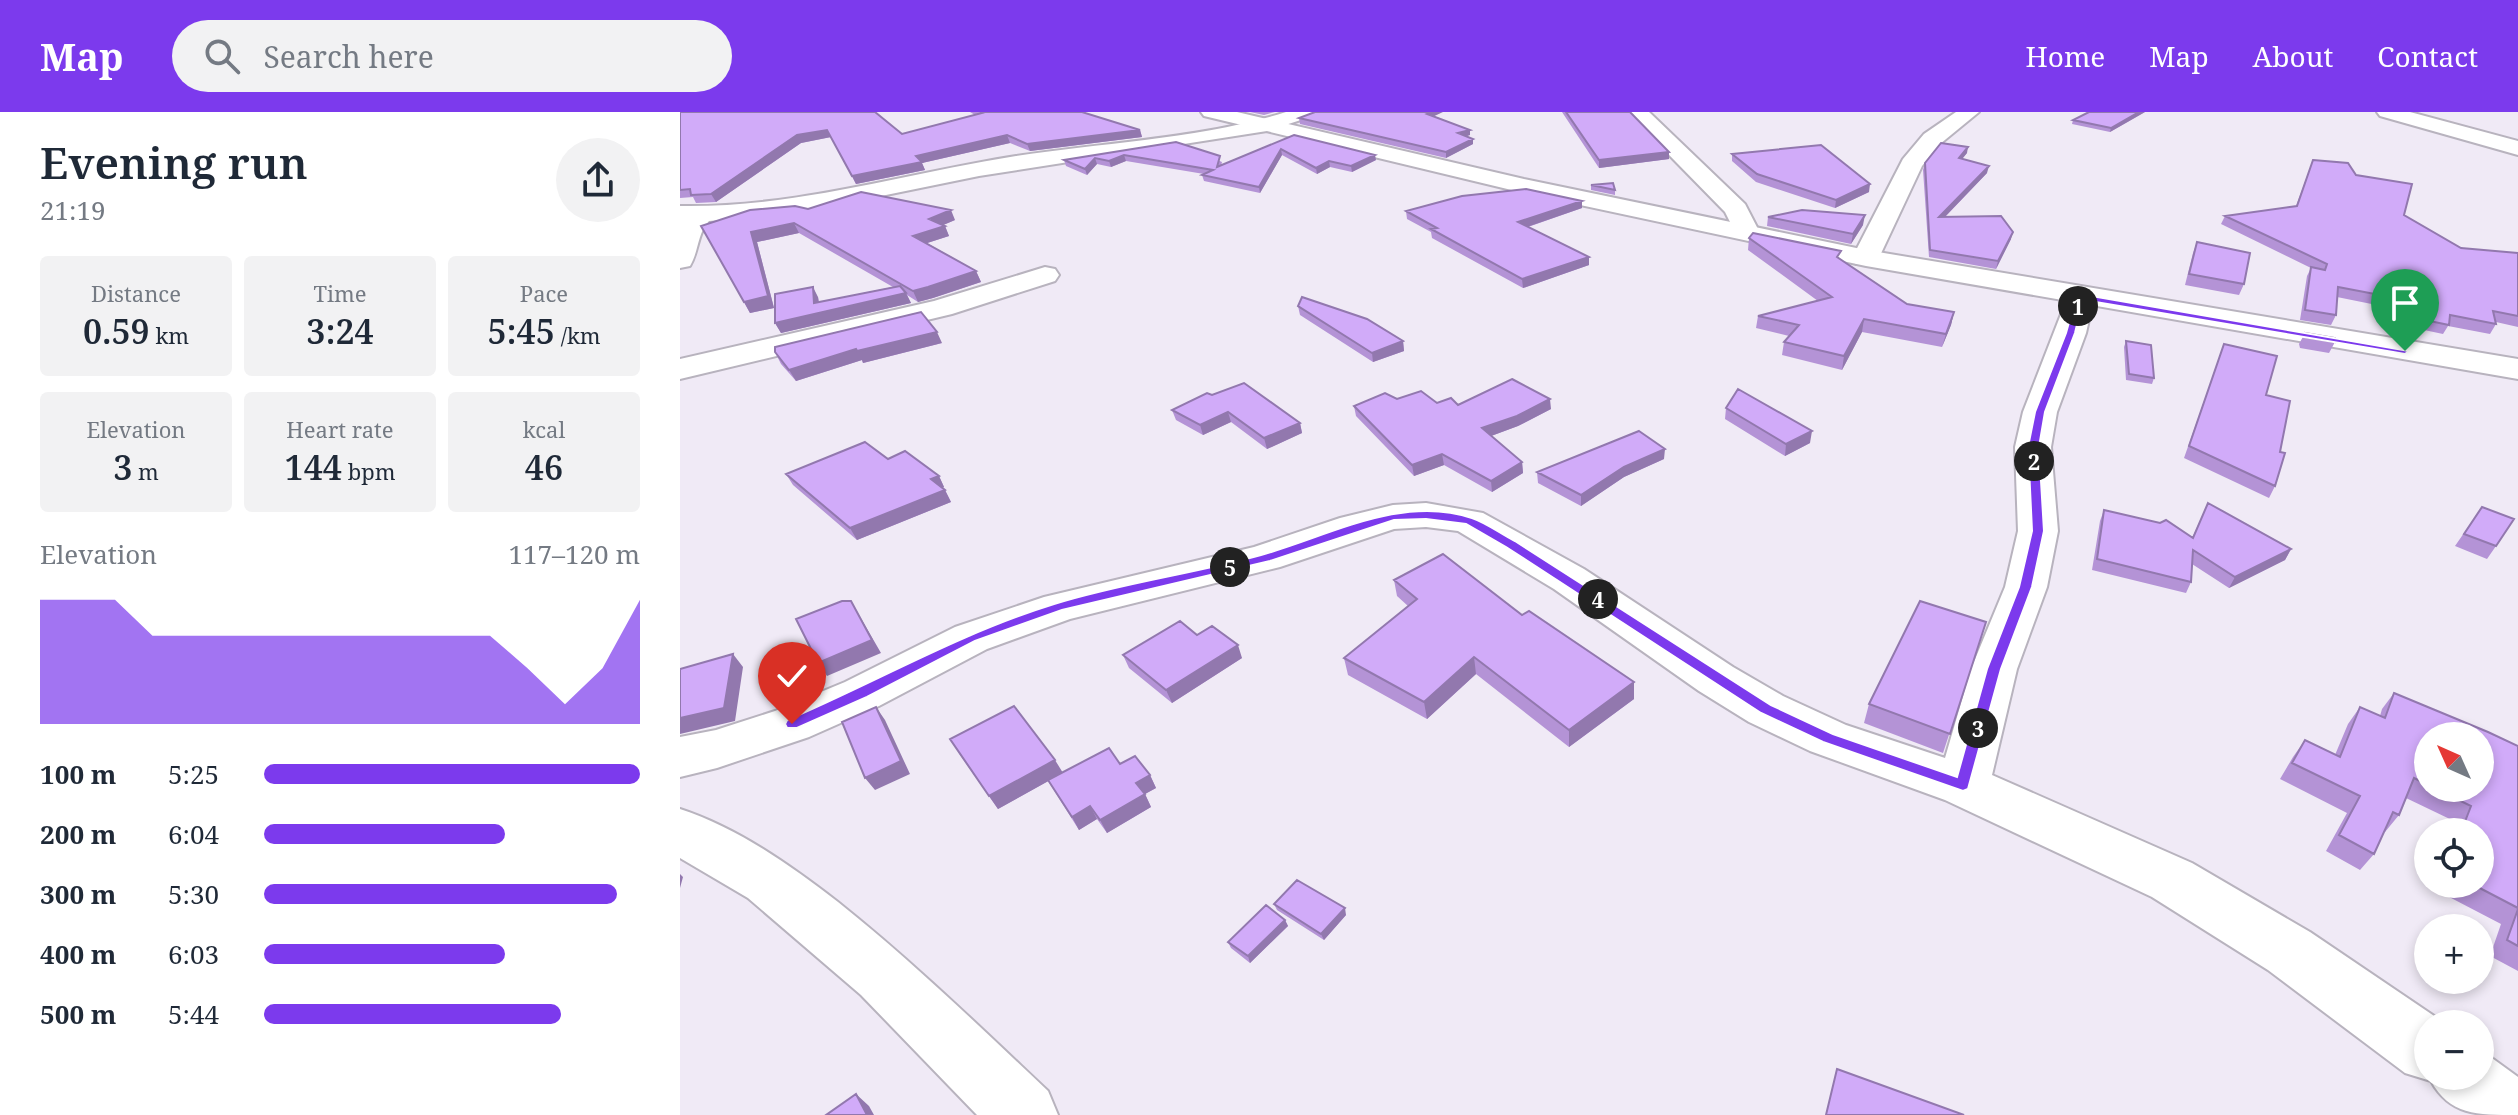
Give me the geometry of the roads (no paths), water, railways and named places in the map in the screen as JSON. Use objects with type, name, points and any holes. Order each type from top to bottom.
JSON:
[{"type":"street","points":[[1211,112],[1480,176],[1866,258],[2080,297],[2518,369]]},
{"type":"street","points":[[680,260],[691,213],[808,203],[990,167],[1267,125],[1306,112]]},
{"type":"street","points":[[1637,112],[1736,209],[1747,233]]},
{"type":"street","points":[[1866,258],[1911,164],[1932,139],[1969,112]]},
{"type":"street","points":[[2387,112],[2518,148]]},
{"type":"street","points":[[680,369],[928,312],[1045,275]]},
{"type":"street","points":[[1963,785],[1994,669],[2026,587],[2038,531],[2033,447],[2040,412],[2071,333],[2080,297]]},
{"type":"street","points":[[680,757],[717,749],[792,724],[862,694],[971,638],[1059,607],[1265,558],[1393,517],[1426,515],[1469,521],[1511,544],[1766,709],[1828,738],[1963,785],[2172,880],[2289,951],[2414,1040]]},
{"type":"street","points":[[680,831],[768,881],[883,975],[1024,1115]]},
{"type":"street","points":[[2480,1090],[2512,1115]]}]
